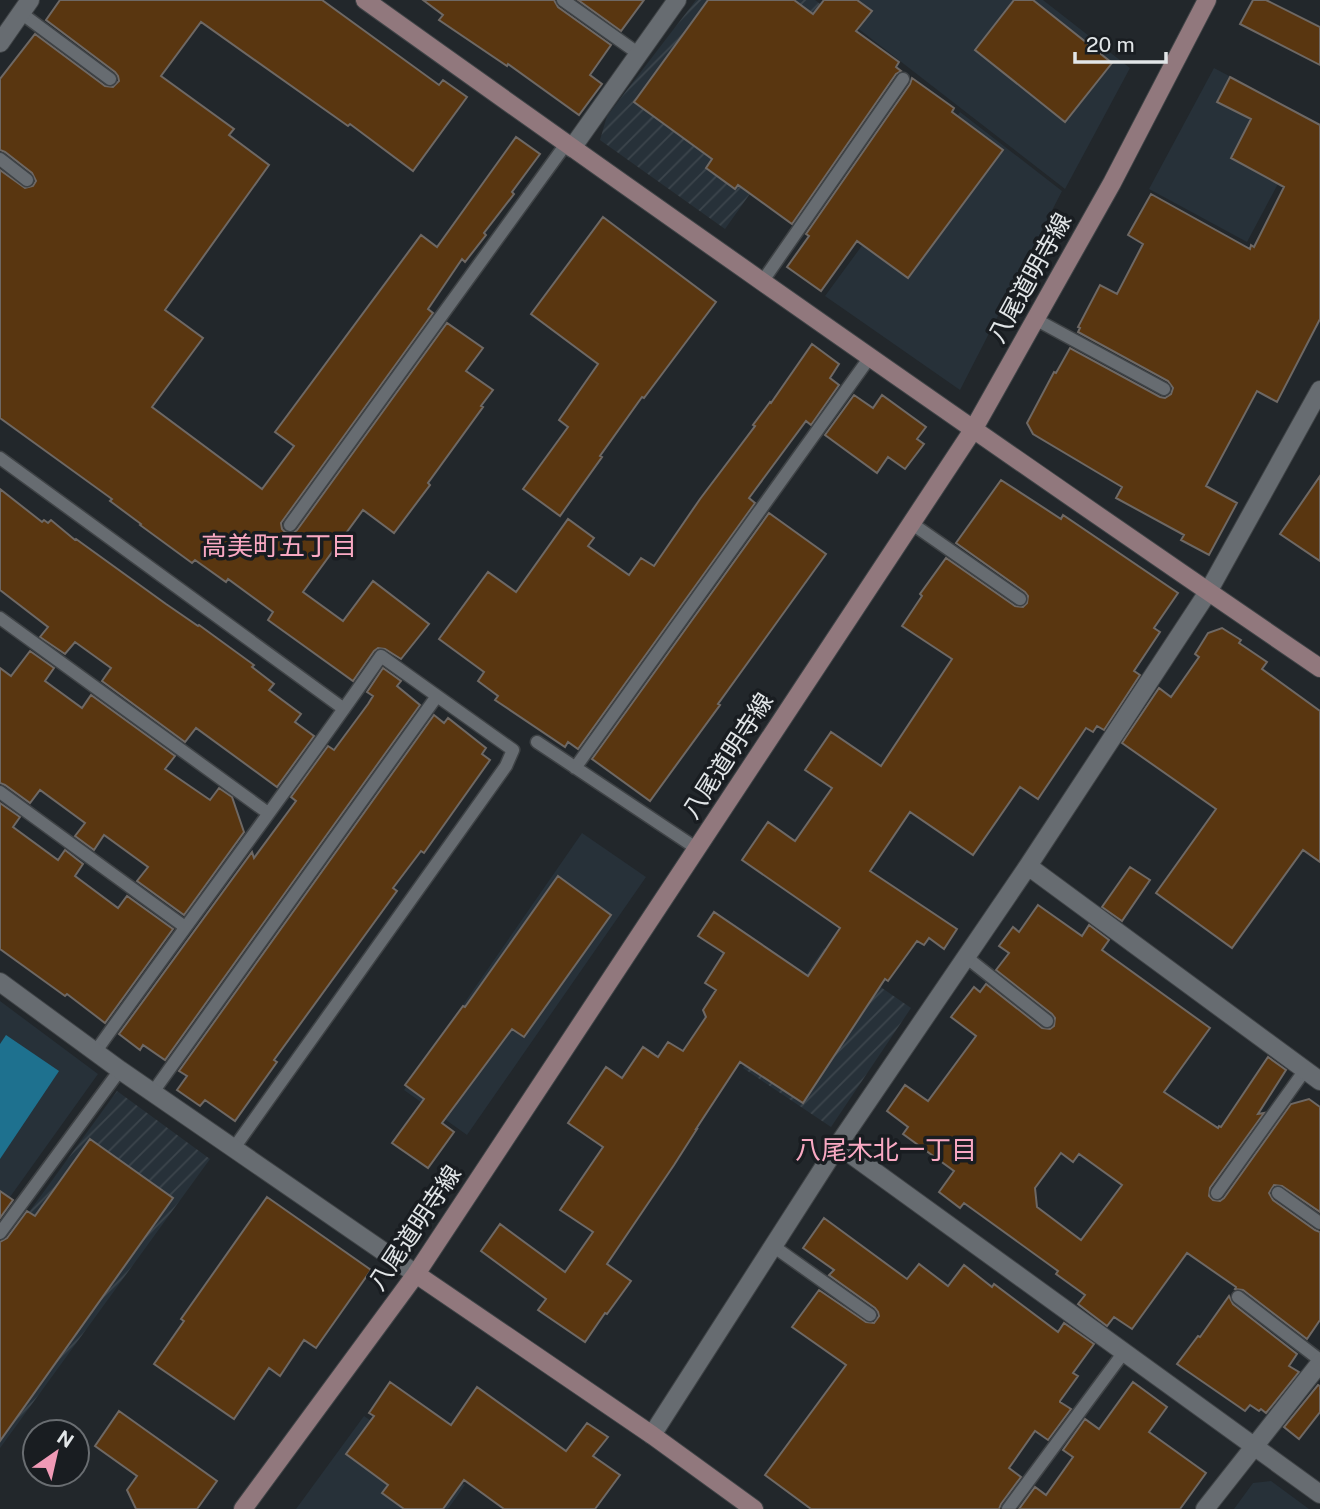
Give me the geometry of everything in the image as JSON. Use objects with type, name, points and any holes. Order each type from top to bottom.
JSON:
[{"type":"main road","points":[[365,0],[762,282],[1320,668]]},
{"type":"main road","name":"八尾道明寺線","points":[[243,1509],[416,1274],[973,429],[1112,183],[1207,0]]},
{"type":"main road","points":[[416,1274],[652,1435],[754,1509]]},
{"type":"street","points":[[569,146],[677,0]]},
{"type":"street","points":[[0,43],[25,7]]},
{"type":"street","points":[[652,1435],[838,1145],[1028,866],[1208,592],[1320,390]]},
{"type":"street","points":[[1028,866],[1313,1075]]},
{"type":"street","points":[[0,982],[120,1070],[416,1274]]},
{"type":"street","points":[[838,1145],[1320,1494]]},
{"type":"street","points":[[1205,1509],[1320,1362]]},
{"type":"lane","points":[[563,0],[639,54]]},
{"type":"lane","points":[[25,7],[110,79]]},
{"type":"lane","points":[[762,282],[903,79]]},
{"type":"lane","points":[[290,525],[569,146]]},
{"type":"lane","points":[[0,159],[27,180]]},
{"type":"lane","points":[[1035,319],[1164,389]]},
{"type":"lane","points":[[575,768],[870,357]]},
{"type":"lane","points":[[0,458],[344,709]]},
{"type":"lane","points":[[911,523],[1020,599]]},
{"type":"lane","points":[[0,618],[268,813]]},
{"type":"lane","points":[[96,1051],[382,656],[513,750],[506,766],[234,1148]]},
{"type":"lane","points":[[153,1092],[437,696]]},
{"type":"lane","points":[[537,742],[696,848]]},
{"type":"lane","points":[[0,792],[184,927]]},
{"type":"lane","points":[[966,957],[1047,1021]]},
{"type":"lane","points":[[0,1233],[120,1070]]},
{"type":"lane","points":[[1217,1194],[1313,1075]]},
{"type":"lane","points":[[1278,1193],[1320,1223]]},
{"type":"lane","points":[[773,1246],[870,1315]]},
{"type":"lane","points":[[1238,1297],[1320,1362]]},
{"type":"lane","points":[[1009,1509],[1124,1352]]},
{"type":"shaded area","points":[[696,0],[815,0],[862,36],[725,229],[600,140],[607,116]]},
{"type":"shaded area","points":[[855,0],[1043,0],[1130,68],[1065,189],[842,16]]},
{"type":"shaded area","points":[[1214,68],[1312,120],[1247,242],[1149,189]]},
{"type":"shaded area","points":[[960,112],[1062,191],[960,390],[825,296]]},
{"type":"shaded area","points":[[582,833],[646,877],[467,1135],[404,1090]]},
{"type":"shaded area","points":[[824,948],[911,1008],[831,1127],[743,1068]]},
{"type":"shaded area","points":[[0,1001],[98,1074],[0,1211]]},
{"type":"shaded area","points":[[117,1091],[210,1159],[0,1448],[0,1252]]},
{"type":"shaded area","points":[[364,1416],[465,1485],[448,1509],[296,1509]]},
{"type":"shaded area","points":[[1271,1481],[1309,1509],[1234,1509],[1253,1483]]},
{"type":"water","points":[[6,1035],[59,1071],[0,1159],[0,1044]]},
{"type":"building","points":[[60,0],[322,0],[439,85],[443,80],[467,97],[413,171],[350,124],[348,126],[201,22],[161,76],[234,129],[229,135],[269,165],[165,310],[203,338],[152,407],[262,489],[294,446],[275,432],[421,235],[437,247],[516,137],[540,154],[484,233],[486,235],[465,262],[462,259],[428,309],[433,313],[281,523],[285,532],[293,533],[297,530],[447,323],[483,348],[466,371],[493,390],[428,483],[430,485],[394,533],[363,510],[303,592],[343,621],[373,581],[429,624],[401,659],[385,649],[378,648],[353,681],[268,620],[273,612],[228,579],[226,582],[195,560],[192,563],[110,501],[112,499],[0,418],[0,170],[25,188],[33,186],[36,181],[32,173],[0,150],[0,79],[35,34],[105,86],[113,87],[119,81],[115,72],[46,20]]},
{"type":"building","points":[[423,0],[554,0],[558,7],[611,45],[590,75],[602,84],[579,115],[508,64],[507,66],[439,20],[443,15]]},
{"type":"building","points":[[578,0],[644,0],[621,31]]},
{"type":"building","points":[[708,0],[794,0],[813,14],[824,0],[857,0],[872,11],[856,31],[899,62],[896,67],[901,71],[896,74],[792,224],[738,185],[735,189],[706,168],[712,159],[634,102]]},
{"type":"building","points":[[1014,0],[1033,0],[1112,63],[1065,122],[975,50]]},
{"type":"building","points":[[1253,0],[1266,0],[1320,27],[1320,65],[1240,24]]},
{"type":"building","points":[[1230,77],[1320,125],[1320,319],[1277,402],[1257,391],[1206,486],[1237,503],[1209,555],[1181,540],[1184,535],[1116,498],[1122,487],[1033,434],[1027,423],[1070,348],[1160,397],[1165,398],[1171,394],[1173,388],[1168,381],[1078,332],[1078,327],[1100,285],[1117,294],[1143,244],[1128,235],[1151,194],[1250,249],[1251,245],[1254,247],[1284,187],[1231,158],[1251,119],[1217,102]]},
{"type":"building","points":[[912,78],[954,108],[952,112],[1003,150],[908,278],[857,241],[821,291],[787,267],[809,236],[806,234]]},
{"type":"building","points":[[603,217],[716,302],[644,398],[642,397],[560,516],[523,489],[568,427],[559,420],[598,364],[531,314]]},
{"type":"building","points":[[812,344],[839,364],[830,378],[839,385],[811,425],[806,421],[749,498],[755,503],[578,749],[568,742],[565,747],[495,700],[498,696],[478,681],[484,672],[439,639],[488,572],[516,592],[568,519],[594,538],[588,546],[629,575],[641,558],[654,566]]},
{"type":"building","points":[[854,395],[873,408],[882,395],[926,427],[917,439],[924,444],[905,469],[888,457],[877,473],[825,435]]},
{"type":"building","points":[[1320,476],[1320,561],[1280,534]]},
{"type":"building","points":[[1001,480],[1061,519],[1063,515],[1178,593],[1154,628],[1160,632],[1134,671],[1140,675],[1104,730],[1097,726],[1093,732],[1086,728],[1038,799],[1020,787],[973,855],[910,812],[870,871],[957,929],[944,949],[929,938],[924,945],[917,941],[888,981],[885,979],[803,1103],[740,1062],[607,1264],[631,1281],[585,1342],[538,1310],[546,1299],[481,1251],[500,1224],[565,1272],[593,1232],[560,1210],[603,1147],[568,1123],[606,1067],[622,1078],[643,1047],[658,1057],[668,1042],[683,1051],[706,1017],[703,1010],[716,990],[705,983],[724,953],[698,936],[714,912],[808,976],[840,928],[742,860],[768,822],[795,841],[832,788],[805,770],[831,732],[881,766],[952,659],[902,626],[922,596],[920,594],[946,558],[1015,606],[1023,607],[1027,603],[1028,596],[1025,592],[956,543]]},
{"type":"building","points":[[0,489],[42,522],[44,520],[48,523],[51,520],[75,540],[199,625],[254,665],[252,667],[274,684],[269,690],[301,714],[295,722],[314,736],[277,787],[196,728],[185,742],[102,681],[111,668],[75,642],[65,654],[40,637],[48,627],[0,590]]},
{"type":"building","points":[[769,513],[826,554],[650,801],[592,759]]},
{"type":"building","points":[[1222,628],[1267,662],[1262,669],[1320,711],[1320,862],[1303,850],[1232,948],[1156,893],[1216,809],[1122,743],[1159,688],[1171,697],[1199,657],[1195,654],[1208,633]]},
{"type":"building","points":[[30,651],[54,668],[45,681],[82,708],[91,695],[175,756],[165,769],[210,800],[219,788],[232,797],[244,832],[184,915],[137,881],[148,867],[104,835],[94,850],[75,836],[85,823],[40,790],[30,803],[0,783],[0,668],[11,676]]},
{"type":"building","points":[[383,668],[401,681],[397,686],[420,705],[165,1060],[143,1045],[140,1050],[119,1034],[252,852],[254,858],[296,801],[291,797],[328,746],[334,750],[368,704],[373,696],[367,692]]},
{"type":"building","points":[[434,715],[444,723],[448,718],[486,748],[482,754],[490,760],[424,853],[421,851],[393,888],[397,891],[274,1060],[277,1062],[235,1121],[205,1100],[200,1106],[177,1090],[187,1076],[179,1071]]},
{"type":"building","points":[[0,803],[20,817],[13,827],[58,860],[65,850],[83,864],[75,876],[118,908],[127,896],[173,929],[105,1023],[0,949]]},
{"type":"building","points":[[1130,867],[1150,880],[1122,921],[1102,907]]},
{"type":"building","points":[[558,876],[611,915],[524,1037],[512,1029],[442,1123],[454,1132],[428,1168],[392,1143],[424,1099],[405,1085],[463,1006],[465,1007]]},
{"type":"building","points":[[1038,905],[1082,936],[1089,925],[1109,940],[1102,950],[1210,1028],[1164,1092],[1218,1128],[1268,1057],[1286,1070],[1258,1114],[1264,1113],[1210,1188],[1209,1196],[1213,1200],[1220,1201],[1224,1198],[1291,1104],[1309,1099],[1320,1107],[1320,1212],[1282,1186],[1274,1185],[1269,1193],[1273,1200],[1320,1232],[1320,1320],[1307,1339],[1243,1290],[1235,1289],[1236,1287],[1187,1253],[1132,1329],[1114,1317],[1107,1326],[1078,1304],[1085,1295],[1056,1274],[1058,1271],[964,1203],[960,1208],[939,1192],[954,1171],[903,1134],[908,1127],[887,1111],[905,1085],[928,1101],[976,1036],[951,1017],[974,987],[980,992],[986,984],[1042,1028],[1050,1029],[1054,1026],[1055,1018],[1052,1014],[996,970],[1009,953],[999,946],[1013,927],[1019,932]],"holes":[[[1061,1153],[1073,1162],[1079,1154],[1122,1185],[1081,1240],[1037,1207],[1035,1188]]]},
{"type":"building","points":[[90,1139],[173,1198],[0,1441],[0,1242],[7,1238],[27,1211],[35,1216]]},
{"type":"building","points":[[0,1191],[13,1200],[0,1218]]},
{"type":"building","points":[[267,1197],[371,1270],[316,1348],[304,1340],[280,1376],[269,1368],[234,1419],[154,1364],[184,1321],[181,1319]]},
{"type":"building","points":[[824,1218],[907,1279],[919,1264],[948,1286],[964,1265],[1058,1332],[1064,1323],[1094,1344],[1073,1373],[1078,1376],[1060,1401],[1071,1409],[1048,1440],[1035,1431],[1009,1468],[1021,1477],[999,1509],[811,1509],[765,1475],[846,1365],[792,1327],[819,1290],[866,1322],[874,1323],[879,1316],[875,1308],[829,1275],[834,1270],[803,1248]]},
{"type":"building","points":[[1229,1296],[1233,1304],[1297,1354],[1289,1366],[1299,1372],[1266,1413],[1250,1405],[1245,1411],[1177,1364]]},
{"type":"building","points":[[390,1382],[451,1425],[477,1387],[566,1451],[587,1423],[608,1437],[593,1456],[620,1475],[595,1509],[504,1509],[464,1480],[443,1509],[404,1509],[382,1493],[388,1485],[346,1454],[374,1416],[369,1413]]},
{"type":"building","points":[[1133,1382],[1167,1407],[1149,1432],[1206,1473],[1180,1509],[1019,1509],[1035,1487],[1046,1495],[1073,1457],[1063,1450],[1085,1419],[1099,1429]]},
{"type":"building","points":[[1318,1385],[1320,1412],[1299,1439],[1284,1427]]},
{"type":"building","points":[[119,1411],[217,1481],[197,1509],[136,1509],[127,1490],[137,1476],[95,1446]]},
{"type":"district","name":"高美町五丁目","points":[[279,546]]},
{"type":"district","name":"八尾木北一丁目","points":[[886,1150]]}]
